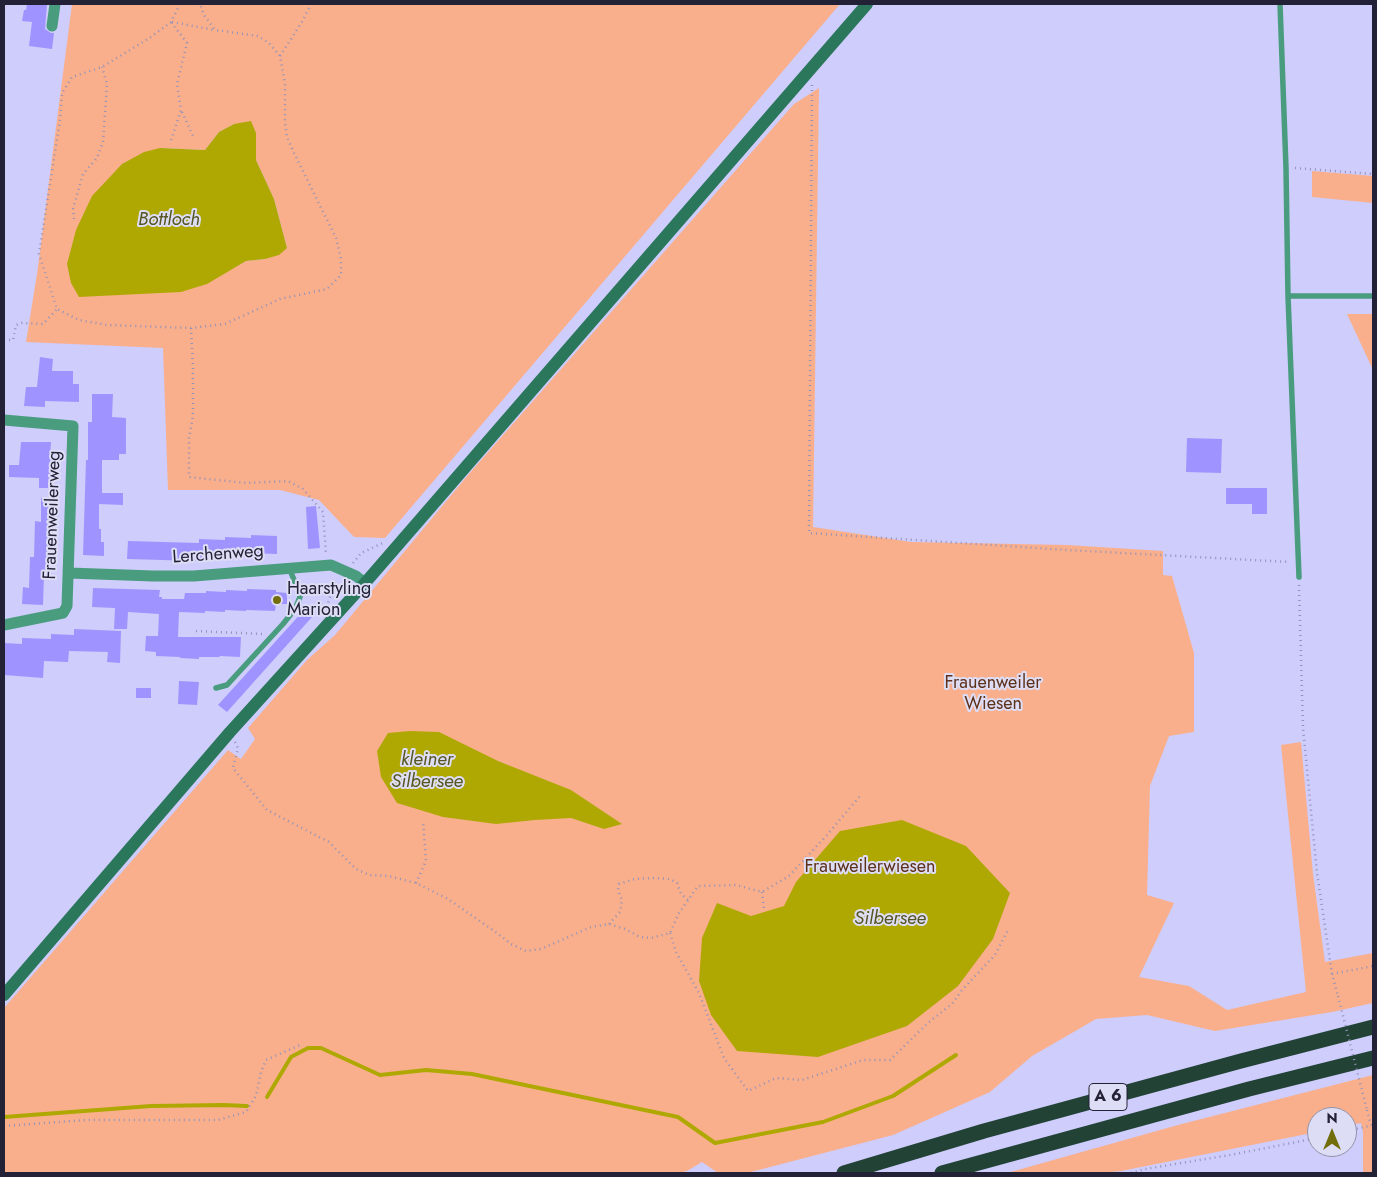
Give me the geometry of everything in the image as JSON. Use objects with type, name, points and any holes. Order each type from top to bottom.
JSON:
[{"type":"highway","name":"A 6","points":[[844,1173],[984,1131],[1373,1027]]},
{"type":"highway","name":"A 6","points":[[942,1173],[1249,1089],[1373,1058]]},
{"type":"main road","points":[[4,995],[230,732],[365,583],[867,4]]},
{"type":"street","points":[[52,26],[55,4]]},
{"type":"street","name":"Frauenweilerweg","points":[[4,420],[73,426],[67,606],[63,613],[4,625]]},
{"type":"street","points":[[331,564],[356,576],[365,583]]},
{"type":"street","name":"Lerchenweg","points":[[69,573],[194,576],[331,564]]},
{"type":"lane","points":[[1280,4],[1286,168],[1288,296],[1299,577]]},
{"type":"lane","points":[[1288,296],[1373,296]]},
{"type":"lane","points":[[216,688],[227,685],[295,609],[300,598],[289,568]]},
{"type":"path","points":[[171,22],[258,36],[269,43],[280,56],[285,84],[287,137],[336,238],[341,259],[341,275],[326,290],[280,299],[225,324],[191,328],[107,326],[79,320],[57,309],[39,254],[60,120],[62,92],[72,77],[102,67],[148,39],[171,22],[180,4]]},
{"type":"path","points":[[200,4],[204,15],[215,30]]},
{"type":"path","points":[[280,56],[311,4]]},
{"type":"path","points":[[171,22],[187,43],[177,84],[181,110],[194,138]]},
{"type":"path","points":[[74,219],[73,209],[83,174],[97,158],[103,142],[107,84],[102,67]]},
{"type":"path","points":[[812,68],[809,533],[1298,562]]},
{"type":"path","points":[[170,140],[181,110]]},
{"type":"path","points":[[1286,168],[1373,174]]},
{"type":"path","points":[[4,340],[13,340],[16,325],[22,323],[43,324],[57,309]]},
{"type":"path","points":[[191,328],[193,416],[189,438],[190,477],[246,483],[288,481],[303,489],[323,512],[325,552],[331,564]]},
{"type":"path","points":[[1299,577],[1304,728],[1317,873],[1332,974],[1372,1125],[1357,1129]]},
{"type":"path","points":[[196,631],[274,634]]},
{"type":"path","points":[[238,748],[233,768],[267,810],[329,842],[356,869],[369,875],[388,876],[416,883],[448,899],[511,944],[526,951],[541,949],[591,927],[609,924],[640,937],[651,938],[670,933]]},
{"type":"path","points":[[860,796],[827,835],[788,876],[762,892],[736,885],[698,886],[678,913],[670,933],[676,952],[699,992],[724,1058],[748,1091],[776,1078],[802,1080],[863,1060],[890,1060],[929,1022],[952,1004],[962,990],[995,954],[1009,928]]},
{"type":"path","points":[[416,883],[426,861],[423,821]]},
{"type":"path","points":[[609,924],[620,912],[622,900],[618,890],[619,884],[636,879],[670,879],[677,883],[681,894],[688,900]]},
{"type":"path","points":[[762,892],[764,909]]},
{"type":"path","points":[[1332,974],[1373,966]]},
{"type":"path","points":[[4,1126],[86,1120],[218,1120],[246,1112],[256,1096],[261,1072],[266,1060],[300,1045]]},
{"type":"path","points":[[1131,1173],[1307,1140]]},
{"type":"green space","points":[[72,4],[840,4],[385,538],[354,537],[319,500],[280,490],[168,490],[163,348],[26,342],[37,274]],"holes":[[[234,124],[256,133],[256,160],[274,199],[287,248],[265,259],[246,261],[228,271],[160,148],[205,150],[219,132]]]},
{"type":"green space","points":[[819,88],[813,527],[911,542],[1067,545],[1163,551],[1163,575],[1172,576],[1194,653],[1194,732],[1169,736],[1150,786],[1147,895],[1174,903],[1139,977],[1189,986],[1227,1010],[1306,992],[1281,745],[1301,742],[1313,874],[1325,962],[1373,953],[1373,1003],[1332,1012],[1215,1031],[1147,1015],[1096,1019],[1032,1056],[990,1092],[893,1135],[747,1173],[718,1173],[702,1162],[687,1171],[679,1173],[4,1173],[4,1008],[228,750],[241,759],[255,739],[248,728],[307,660],[335,635],[468,475],[794,104]]},
{"type":"green space","points":[[1312,171],[1373,176],[1373,203],[1312,197]]},
{"type":"green space","points":[[1347,314],[1373,314],[1373,370]]},
{"type":"green space","points":[[1373,1075],[1373,1173],[1363,1173],[1363,1132],[1361,1123],[1357,1124],[1357,1107],[1307,1107],[1307,1134],[1111,1173],[1007,1173],[1178,1125]]},
{"type":"water","name":"Bottloch","points":[[251,121],[256,133],[256,160],[274,199],[287,248],[279,255],[246,261],[207,284],[181,292],[79,297],[71,283],[67,264],[76,230],[92,196],[122,164],[144,152],[160,148],[205,150],[219,132],[234,124]]},
{"type":"water","name":"kleiner Silbersee","points":[[410,731],[439,732],[498,761],[571,790],[622,824],[604,829],[571,818],[496,824],[443,817],[397,803],[381,777],[377,751],[388,733]]},
{"type":"water","name":"Silbersee","points":[[902,820],[966,846],[1010,893],[993,939],[958,986],[907,1026],[818,1057],[737,1051],[711,1015],[699,981],[702,938],[717,903],[751,916],[784,906],[796,882],[840,831]]},
{"type":"building","points":[[27,4],[47,4],[45,29],[54,33],[52,49],[29,46],[32,22],[22,21]]},
{"type":"building","points":[[40,357],[53,359],[52,371],[73,371],[73,384],[79,384],[79,402],[45,401],[45,407],[24,406],[26,387],[37,387]]},
{"type":"building","points":[[92,394],[113,394],[112,417],[126,418],[126,454],[119,454],[119,460],[102,460],[102,493],[123,493],[123,505],[99,504],[99,529],[101,529],[101,542],[104,542],[104,556],[83,555],[88,422],[92,422]]},
{"type":"building","points":[[1187,438],[1222,439],[1221,473],[1186,472]]},
{"type":"building","points":[[21,442],[51,442],[50,457],[54,457],[54,475],[51,475],[50,488],[39,488],[39,478],[9,477],[9,465],[19,465]]},
{"type":"building","points":[[1226,488],[1267,488],[1267,514],[1252,514],[1252,504],[1226,504]]},
{"type":"building","points":[[41,498],[53,498],[50,575],[44,575],[43,605],[22,604],[23,587],[29,588],[30,557],[34,557],[35,521],[41,522]]},
{"type":"building","points":[[316,506],[320,548],[308,549],[306,507]]},
{"type":"building","points":[[251,535],[277,536],[277,554],[251,553],[251,557],[224,556],[224,559],[198,558],[198,561],[127,559],[128,541],[199,543],[199,539],[251,538]]},
{"type":"building","points":[[93,588],[160,590],[159,597],[162,597],[162,599],[184,599],[185,593],[206,593],[206,591],[276,590],[276,592],[287,593],[287,604],[276,604],[275,611],[225,610],[225,612],[205,611],[205,613],[179,612],[178,637],[241,637],[240,657],[180,658],[156,656],[156,652],[145,651],[146,636],[158,636],[159,614],[128,612],[127,629],[114,629],[115,608],[92,607]]},
{"type":"building","points":[[304,610],[312,617],[227,712],[218,705]]},
{"type":"building","points":[[74,629],[121,631],[120,663],[107,662],[108,652],[69,651],[68,662],[44,661],[43,678],[4,675],[4,643],[22,644],[22,638],[51,639],[51,634],[74,635]]},
{"type":"building","points":[[179,681],[199,682],[197,705],[178,704]]},
{"type":"building","points":[[136,688],[151,688],[151,698],[136,698]]},
{"type":"waterway","points":[[267,1097],[291,1057],[308,1048],[321,1048],[380,1075],[426,1070],[472,1074],[678,1117],[715,1143],[823,1122],[893,1096],[956,1055]]},
{"type":"waterway","points":[[4,1117],[151,1106],[247,1106]]},
{"type":"place","name":"Haarstyling Marion","points":[[277,600]]},
{"type":"park label","name":"Frauenweiler Wiesen","points":[[993,694]]},
{"type":"park label","name":"Frauweilerwiesen","points":[[870,868]]}]
